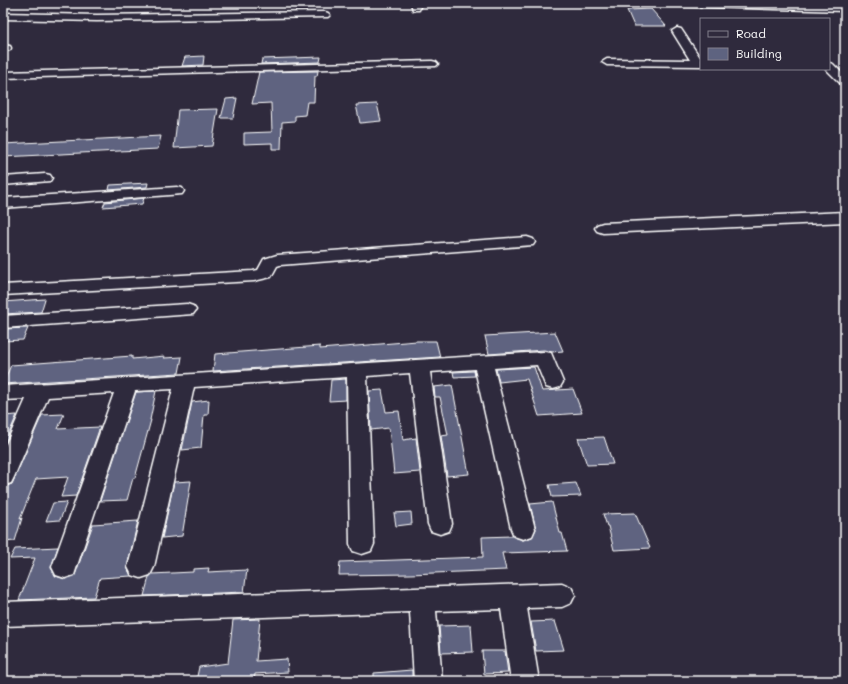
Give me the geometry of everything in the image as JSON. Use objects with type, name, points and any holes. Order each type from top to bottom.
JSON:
[{"type":"street","points":[[671,3],[843,10]]},
{"type":"street","points":[[3,16],[104,18],[325,15]]},
{"type":"street","points":[[677,31],[700,63]]},
{"type":"street","points":[[830,56],[845,82]]},
{"type":"street","points":[[607,62],[700,63]]},
{"type":"street","points":[[3,75],[432,64]]},
{"type":"street","points":[[3,181],[45,178]]},
{"type":"street","points":[[3,203],[177,191]]},
{"type":"street","points":[[603,228],[845,217]]},
{"type":"street","points":[[3,290],[254,276],[265,272],[270,263],[277,260],[527,242]]},
{"type":"street","points":[[3,322],[187,310]]},
{"type":"street","points":[[3,393],[185,382],[483,360],[544,358],[553,382]]},
{"type":"street","points":[[483,360],[523,530]]},
{"type":"street","points":[[419,365],[440,524]]},
{"type":"street","points":[[357,370],[362,544]]},
{"type":"street","points":[[141,567],[185,382]]},
{"type":"street","points":[[65,567],[127,385]]},
{"type":"street","points":[[3,477],[40,391]]},
{"type":"street","points":[[3,614],[562,595]]},
{"type":"street","points":[[512,597],[525,681]]},
{"type":"street","points":[[422,600],[428,681]]},
{"type":"building","points":[[651,9],[666,26],[634,26],[627,10]]},
{"type":"building","points":[[204,56],[203,65],[182,66],[185,57]]},
{"type":"building","points":[[321,57],[320,62],[261,64],[262,59]]},
{"type":"building","points":[[318,71],[317,76],[315,76],[314,102],[307,102],[305,115],[295,116],[295,121],[282,122],[281,149],[272,149],[272,143],[244,144],[244,133],[272,132],[271,103],[252,104],[259,72]]},
{"type":"building","points":[[237,98],[233,118],[221,118],[226,99]]},
{"type":"building","points":[[377,104],[381,121],[360,123],[356,105]]},
{"type":"building","points":[[218,109],[212,146],[174,148],[178,110]]},
{"type":"building","points":[[161,136],[158,149],[3,157],[3,144]]},
{"type":"building","points":[[148,183],[147,187],[109,190],[110,185]]},
{"type":"building","points":[[144,198],[142,204],[103,207],[105,202]]},
{"type":"building","points":[[45,299],[41,312],[3,314],[3,302]]},
{"type":"building","points":[[28,328],[23,340],[3,341],[3,329]]},
{"type":"building","points":[[555,332],[563,351],[552,352],[544,350],[489,354],[485,336]]},
{"type":"building","points":[[417,341],[436,341],[440,357],[213,371],[215,354],[320,346],[320,349]]},
{"type":"building","points":[[132,356],[132,359],[165,356],[164,358],[182,357],[179,373],[3,384],[11,365]]},
{"type":"building","points":[[534,367],[542,391],[573,389],[582,413],[539,416],[527,379],[499,382],[496,369]]},
{"type":"building","points":[[474,371],[475,376],[454,377],[453,372]]},
{"type":"building","points":[[346,379],[346,400],[329,401],[331,380]]},
{"type":"building","points":[[452,385],[469,474],[447,476],[441,436],[448,435],[440,397],[435,397],[434,387]]},
{"type":"building","points":[[382,390],[386,412],[399,411],[403,440],[416,438],[420,472],[394,474],[389,428],[371,430],[369,391]]},
{"type":"building","points":[[156,391],[151,420],[135,478],[133,478],[127,500],[100,501],[136,392]]},
{"type":"building","points":[[209,400],[208,415],[204,415],[201,448],[182,450],[192,402]]},
{"type":"building","points":[[64,414],[58,429],[100,427],[76,496],[61,497],[68,477],[36,479],[20,519],[22,518],[15,541],[3,542],[4,487],[12,484],[42,415]]},
{"type":"building","points":[[17,415],[3,447],[3,416]]},
{"type":"building","points":[[604,437],[613,464],[587,465],[578,438]]},
{"type":"building","points":[[191,481],[182,536],[162,538],[174,482]]},
{"type":"building","points":[[576,483],[581,496],[552,497],[549,485]]},
{"type":"building","points":[[67,502],[60,520],[46,521],[53,503]]},
{"type":"building","points":[[552,502],[560,533],[562,533],[567,551],[502,553],[506,570],[339,575],[340,562],[483,557],[482,537],[512,536],[523,540],[532,537],[536,529],[530,504]]},
{"type":"building","points":[[411,512],[412,524],[396,526],[394,513]]},
{"type":"building","points":[[635,513],[650,548],[614,550],[608,526],[603,514]]},
{"type":"building","points":[[138,521],[127,567],[131,576],[100,578],[94,597],[19,600],[35,558],[10,559],[15,549],[58,547],[51,568],[56,576],[65,579],[75,575],[93,524]]},
{"type":"building","points":[[209,568],[208,572],[247,570],[244,592],[144,596],[149,577],[152,574],[193,572],[193,569]]},
{"type":"building","points":[[260,619],[256,661],[287,659],[288,672],[255,674],[254,681],[196,681],[199,667],[228,663],[233,620]]},
{"type":"building","points":[[555,621],[564,650],[536,651],[531,622]]},
{"type":"building","points":[[471,625],[473,652],[441,653],[439,626]]},
{"type":"building","points":[[482,651],[505,651],[508,673],[484,674]]},
{"type":"building","points":[[412,670],[412,681],[374,681],[374,673]]}]
